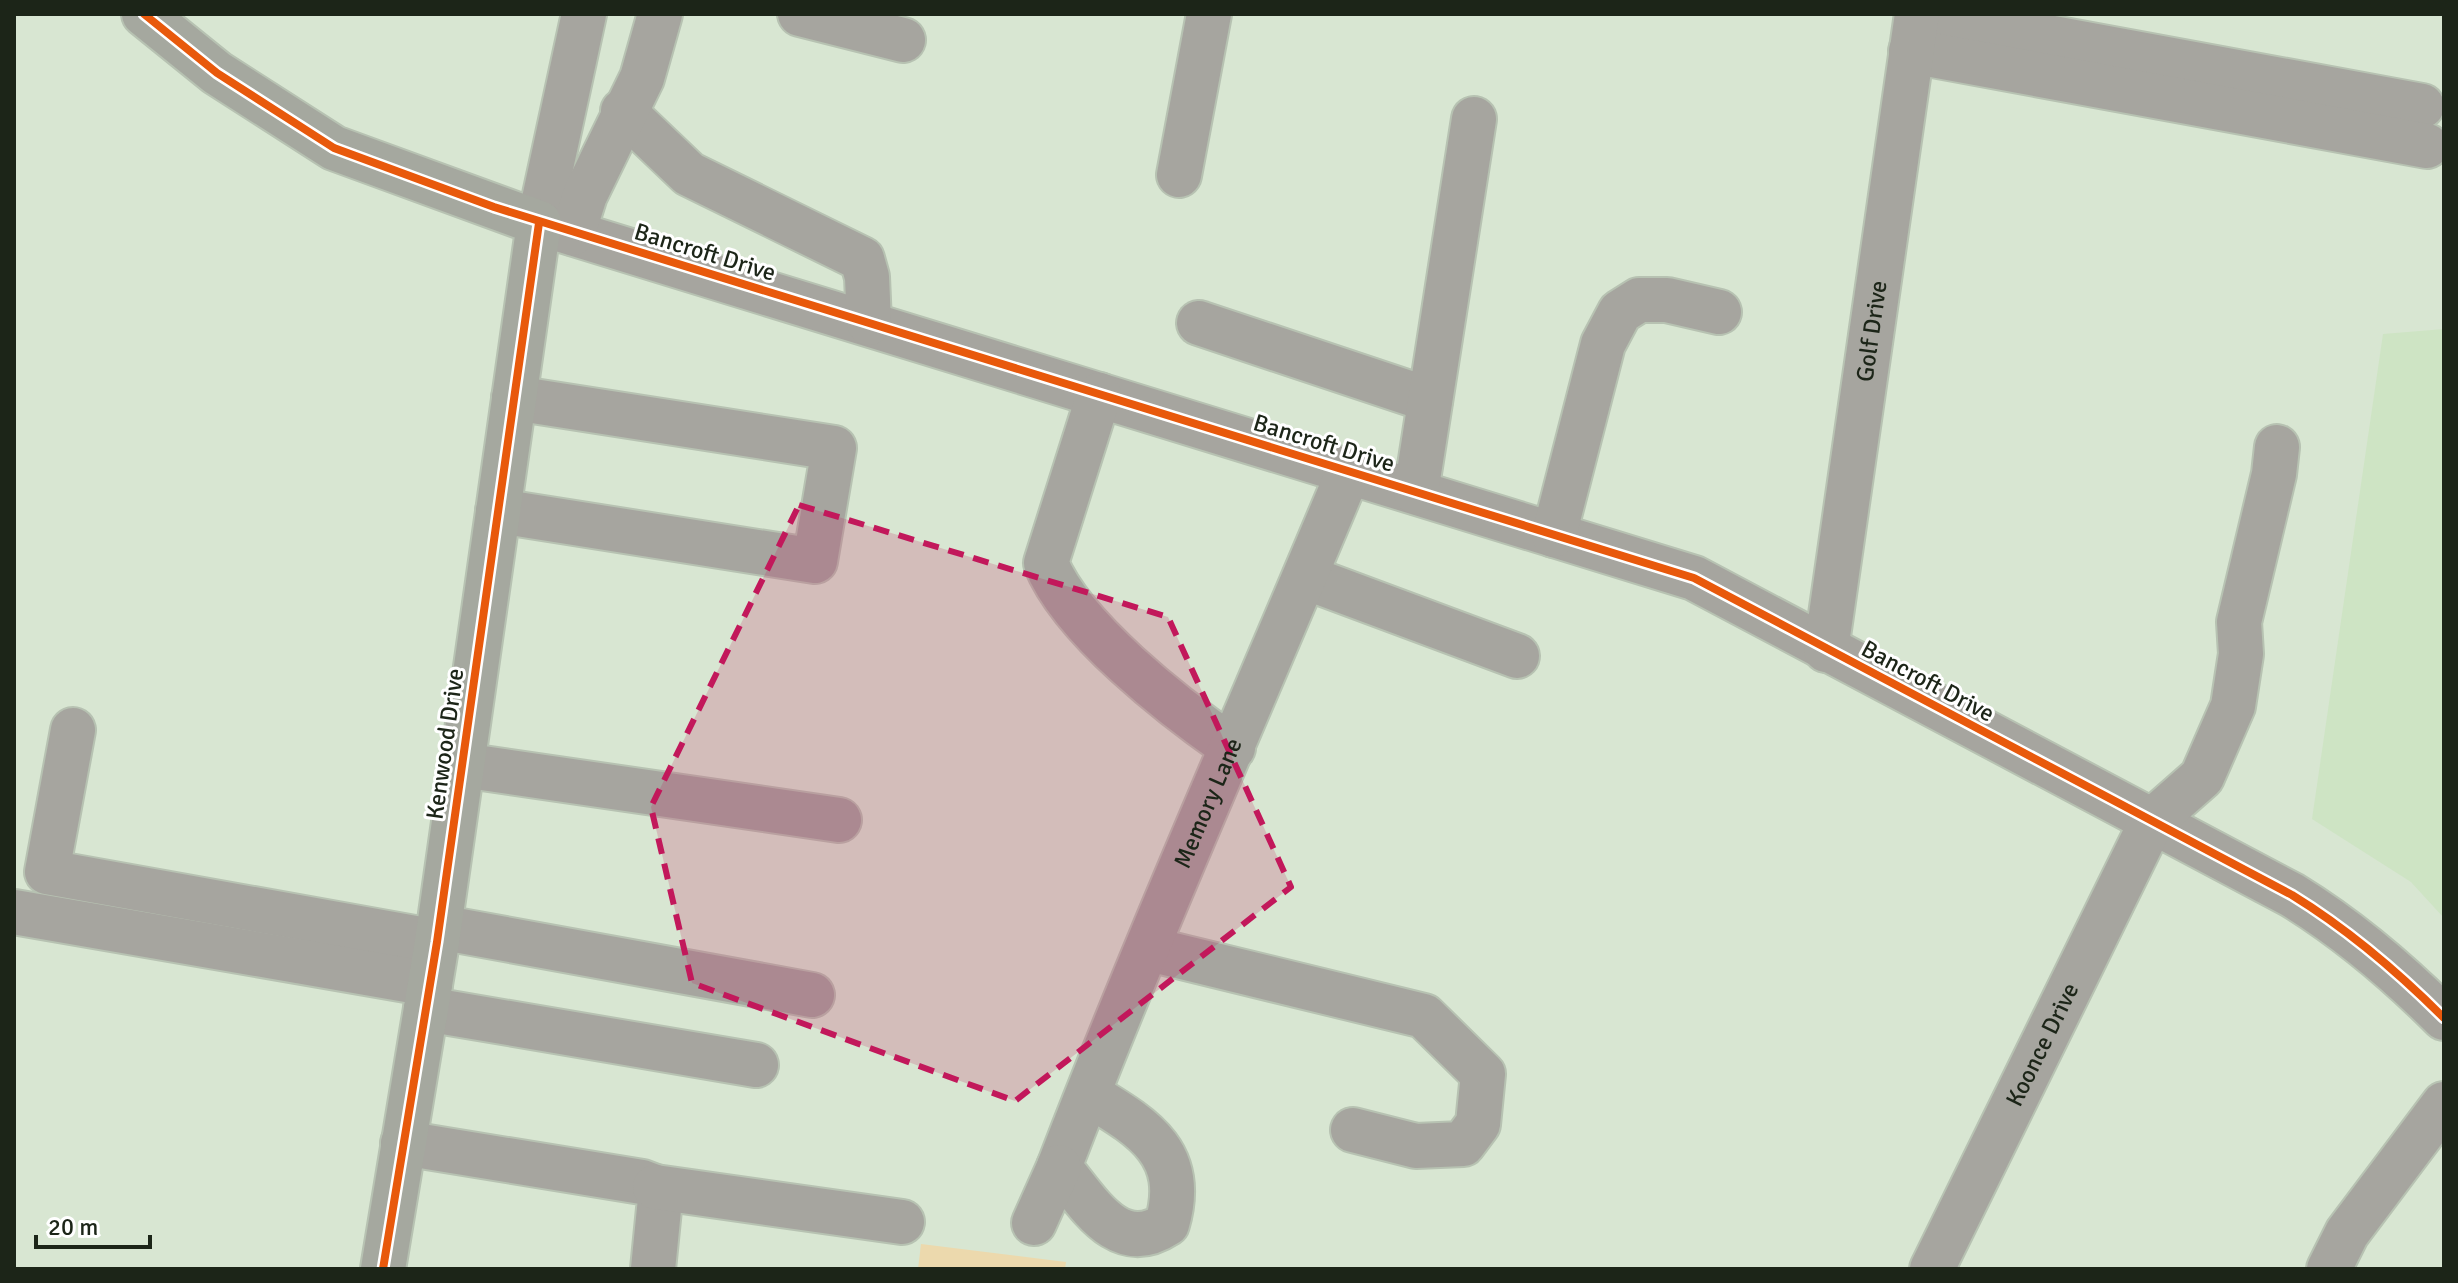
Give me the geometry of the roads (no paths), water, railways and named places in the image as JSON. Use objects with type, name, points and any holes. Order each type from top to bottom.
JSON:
[{"type":"main road","name":"Bancroft Drive","points":[[144,14],[217,73],[334,148],[556,228]]},
{"type":"main road","name":"Kenwood Drive","points":[[383,1269],[433,966],[514,398],[556,228]]},
{"type":"street","name":"Kenwood Drive","points":[[556,228],[584,14]]},
{"type":"street","points":[[556,228],[585,195],[623,111],[642,78],[660,14]]},
{"type":"street","points":[[800,14],[903,40]]},
{"type":"street","points":[[1179,175],[1209,14]]},
{"type":"street","points":[[1917,26],[2425,126]]},
{"type":"street","name":"Golf Drive","points":[[1826,650],[1917,26]]},
{"type":"street","points":[[623,111],[689,174],[862,259],[867,277],[869,323]]},
{"type":"street","points":[[1416,492],[1474,119]]},
{"type":"street","name":"Bancroft Drive","points":[[556,228],[1694,578],[2339,923],[2395,969],[2444,1018]]},
{"type":"street","points":[[1554,535],[1603,344],[1620,312],[1639,300],[1667,300],[1719,312]]},
{"type":"street","points":[[1199,323],[1430,400]]},
{"type":"street","points":[[1099,395],[1046,563],[1056,589],[1079,617],[1183,714],[1233,748]]},
{"type":"street","points":[[498,511],[815,561],[834,448],[514,398]]},
{"type":"street","points":[[2152,821],[2202,777],[2233,706],[2241,654],[2239,622],[2274,474],[2277,447]]},
{"type":"street","name":"Memory Lane","points":[[1034,1223],[1349,471]]},
{"type":"street","points":[[1305,577],[1517,656]]},
{"type":"street","points":[[73,730],[47,872],[433,966],[756,1065]]},
{"type":"street","points":[[462,765],[839,820]]},
{"type":"street","name":"Koonce Drive","points":[[1932,1269],[2152,821]]},
{"type":"street","points":[[14,912],[433,966],[812,995]]},
{"type":"street","points":[[1149,949],[1424,1016],[1483,1074],[1478,1124],[1463,1144],[1416,1146],[1353,1130]]},
{"type":"street","points":[[1065,1151],[1109,1226],[1146,1252],[1152,1234],[1167,1224],[1174,1199],[1172,1176],[1159,1146],[1140,1125],[1088,1094]]},
{"type":"street","points":[[2329,1269],[2347,1233],[2444,1104]]},
{"type":"street","points":[[403,1143],[642,1182],[655,1187],[902,1222]]},
{"type":"street","points":[[653,1269],[660,1199],[655,1187]]}]
